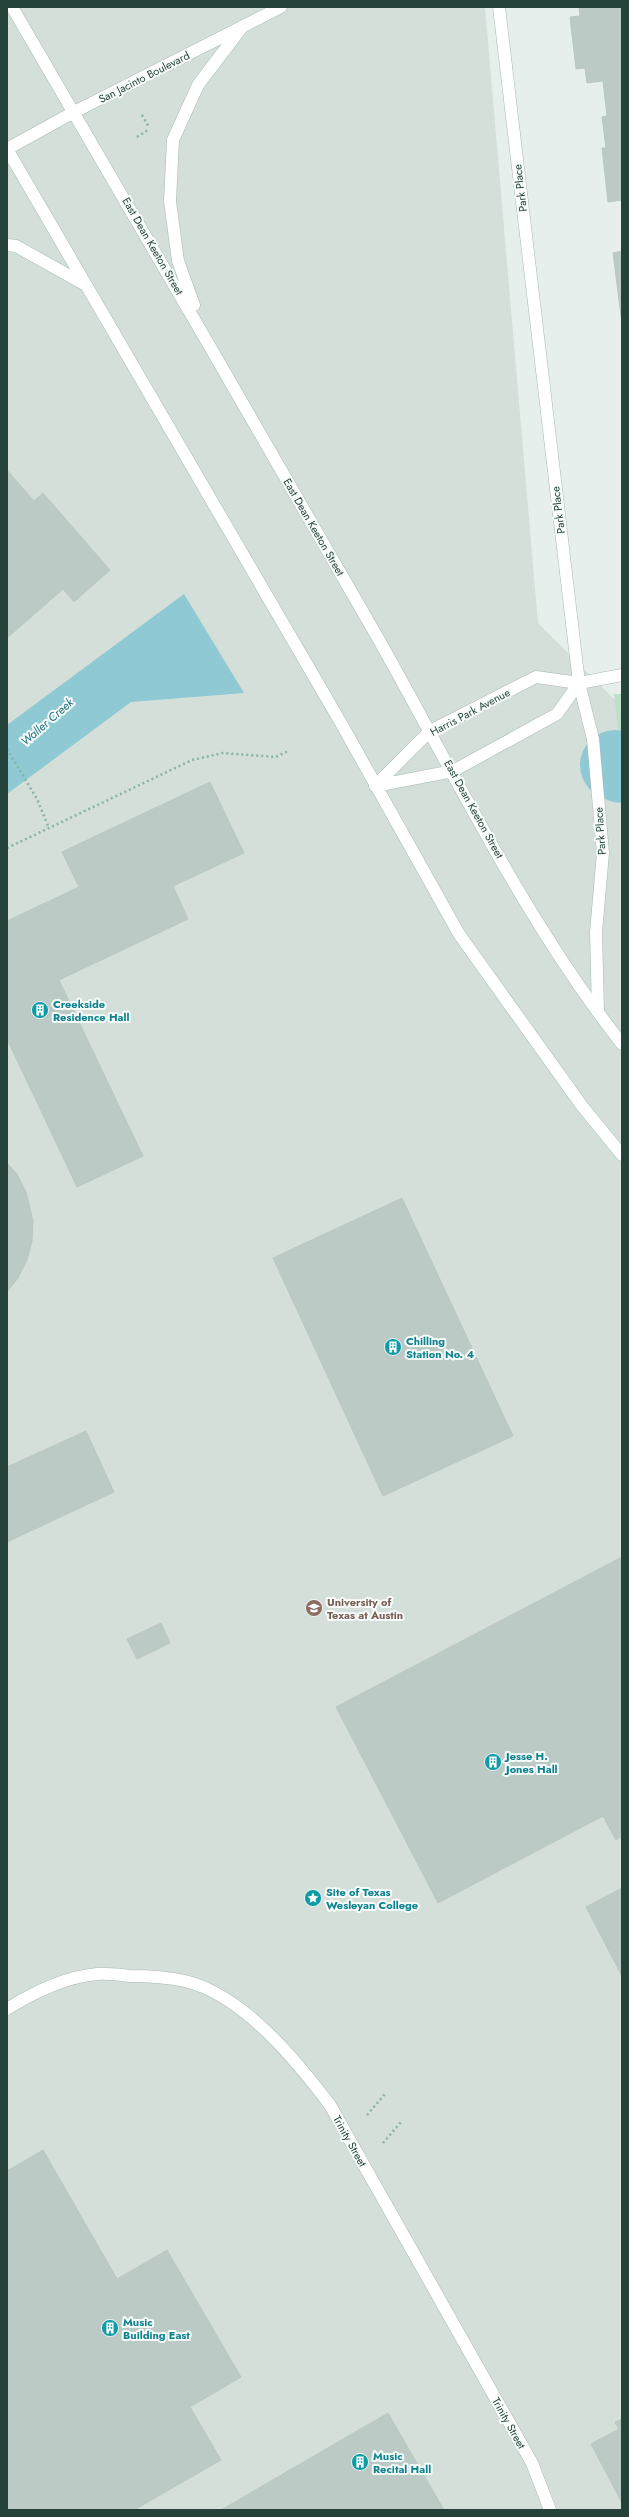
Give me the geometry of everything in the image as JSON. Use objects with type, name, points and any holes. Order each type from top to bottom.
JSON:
[{"type":"main road","name":"East Dean Keeton Street","points":[[12,7],[204,334],[453,771],[525,901],[598,1012],[622,1044]]},
{"type":"main road","name":"San Jacinto Boulevard","points":[[7,149],[74,112],[281,7]]},
{"type":"main road","name":"Park Place","points":[[499,7],[579,683],[593,739],[603,853],[596,932],[598,1012]]},
{"type":"main road","points":[[204,334],[178,261],[170,201],[173,140],[198,86],[242,27]]},
{"type":"main road","points":[[7,149],[459,934],[582,1106],[622,1155]]},
{"type":"main road","points":[[7,245],[16,246],[86,285]]},
{"type":"main road","name":"Harris Park Avenue","points":[[375,786],[430,731],[536,677],[579,683],[622,674]]},
{"type":"main road","points":[[375,786],[453,771],[557,714],[579,683]]},
{"type":"main road","name":"Trinity Street","points":[[7,2009],[26,1998],[68,1981],[97,1974],[154,1976],[186,1981],[222,1997],[269,2033],[301,2066],[330,2105],[532,2463],[550,2510]]},
{"type":"path","points":[[137,137],[150,129],[142,115]]},
{"type":"path","points":[[7,749],[37,799],[49,828]]},
{"type":"path","points":[[7,848],[192,760],[223,753],[276,757],[288,751]]},
{"type":"shaded area","name":"University of Texas at Austin","points":[[7,7],[485,7],[538,623],[622,707],[622,2510],[7,2510]]},
{"type":"green space","points":[[614,694],[622,694],[622,763]]},
{"type":"water","points":[[184,594],[244,693],[131,702],[7,794],[7,725]]},
{"type":"building","points":[[579,7],[622,7],[622,200],[608,202],[602,148],[606,148],[602,117],[607,116],[603,81],[587,83],[585,68],[576,69],[570,17],[580,16]]},
{"type":"building","points":[[622,251],[622,324],[613,253]]},
{"type":"building","points":[[7,470],[34,501],[43,493],[110,570],[74,602],[63,589],[7,638]]},
{"type":"building","name":"Creekside Residence Hall","points":[[210,782],[244,853],[173,886],[188,919],[59,980],[143,1156],[77,1187],[7,1039],[7,921],[79,887],[62,852]]},
{"type":"building","points":[[7,1163],[17,1174],[26,1192],[33,1221],[32,1241],[27,1260],[18,1278],[7,1292]]},
{"type":"building","name":"Chilling Station No. 4","points":[[402,1198],[513,1436],[383,1496],[273,1258]]},
{"type":"building","points":[[86,1431],[114,1492],[7,1542],[7,1467]]},
{"type":"building","name":"Jesse H. Jones Hall","points":[[622,1557],[622,1836],[616,1840],[603,1816],[438,1903],[336,1707]]},
{"type":"building","points":[[161,1623],[170,1643],[137,1659],[127,1639]]},
{"type":"building","points":[[622,1888],[622,1976],[586,1907]]},
{"type":"building","name":"Music Building East","points":[[43,2150],[117,2279],[167,2250],[241,2377],[190,2407],[221,2460],[134,2510],[7,2510],[7,2171]]},
{"type":"building","name":"Music Recital Hall","points":[[388,2413],[444,2510],[221,2510]]},
{"type":"building","points":[[622,2419],[622,2503],[591,2444],[619,2429],[615,2422]]},
{"type":"waterway","name":"Waller Creek","points":[[615,765],[622,768]]},
{"type":"place","name":"Creekside Residence Hall","points":[[40,1010]]},
{"type":"place","name":"Chilling Station No. 4","points":[[393,1347]]},
{"type":"place","name":"University of Texas at Austin","points":[[314,1608]]},
{"type":"place","name":"Jesse H. Jones Hall","points":[[493,1762]]},
{"type":"place","name":"Site of Texas Wesleyan College","points":[[313,1898]]},
{"type":"place","name":"Music Building East","points":[[110,2328]]},
{"type":"place","name":"Music Recital Hall","points":[[360,2462]]}]
